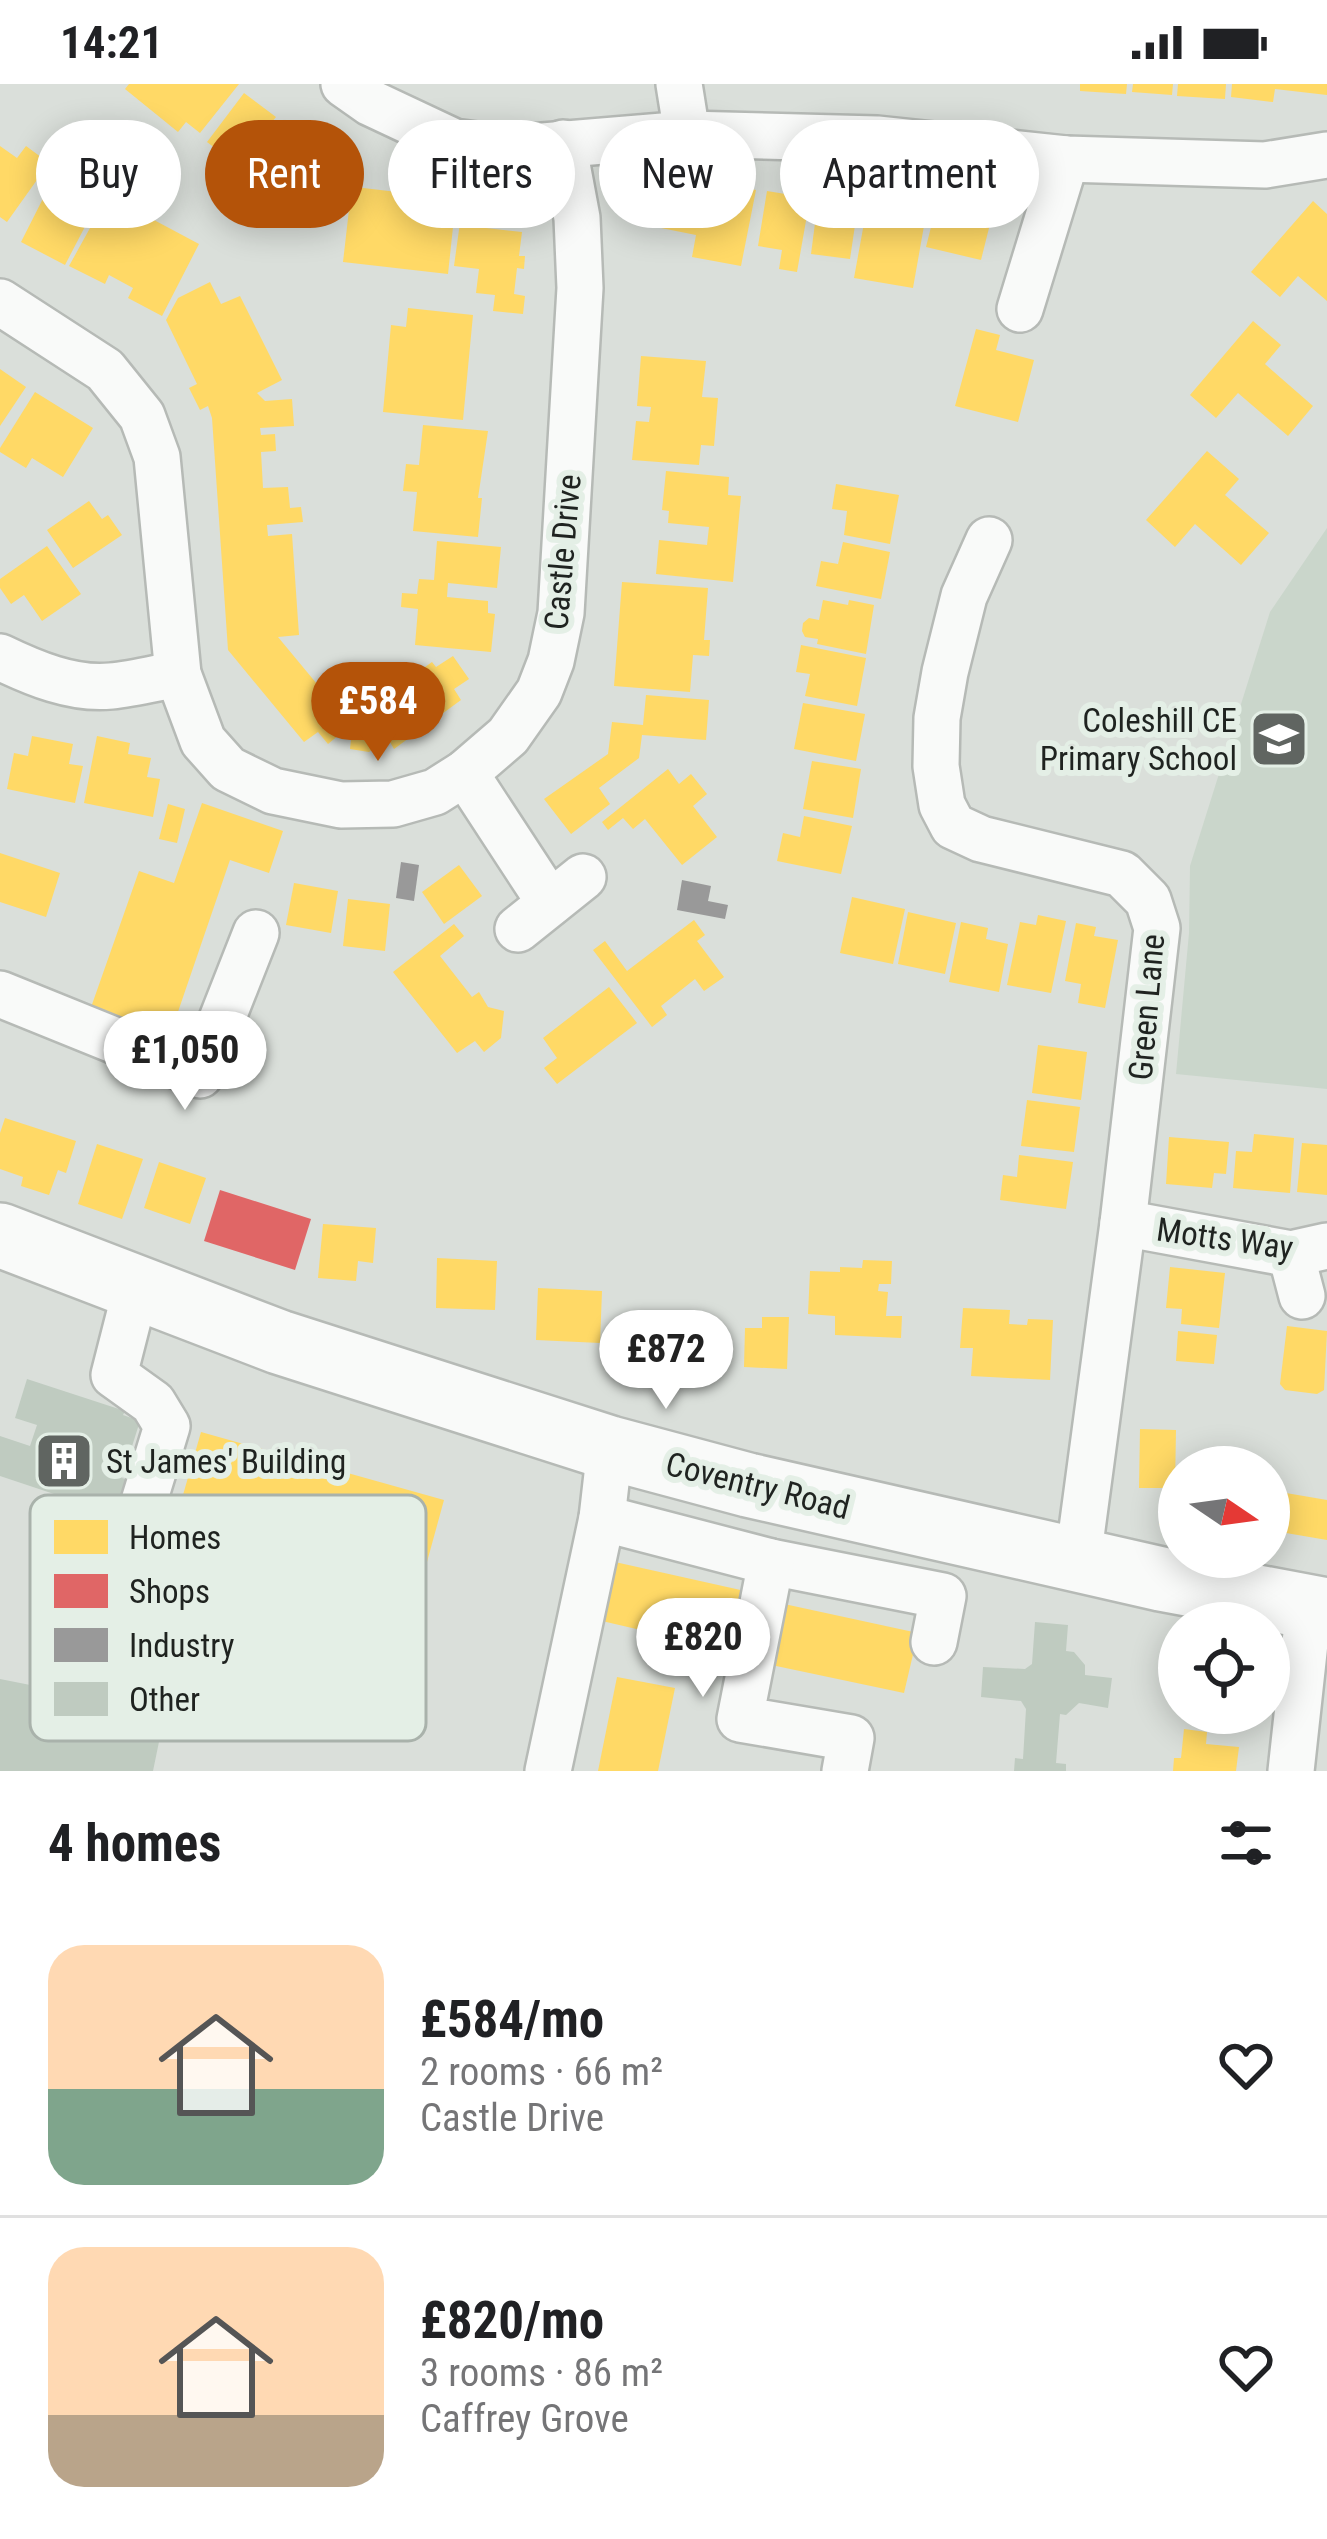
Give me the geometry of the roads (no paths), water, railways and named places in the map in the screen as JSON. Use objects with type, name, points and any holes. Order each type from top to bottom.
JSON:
[{"type":"main road","name":"Coventry Road","points":[[0,1235],[279,1342],[610,1448],[1162,1579],[1318,1608]]},
{"type":"street","points":[[344,84],[407,120]]},
{"type":"street","points":[[679,84],[685,120]]},
{"type":"street","points":[[756,136],[878,139],[1066,159],[1265,165],[1327,155]]},
{"type":"street","points":[[1020,309],[1066,159]]},
{"type":"street","name":"Castle Drive","points":[[0,302],[105,370],[142,416],[157,457],[178,674],[203,741],[228,770],[273,791],[341,805],[393,804],[435,792],[508,736],[539,692],[551,661],[561,613],[580,288],[575,203]]},
{"type":"street","name":"Green Lane","points":[[989,540],[982,606],[937,718],[936,766],[942,805],[953,826],[982,839],[1122,874],[1148,900],[1157,928],[1078,1558]]},
{"type":"street","points":[[0,657],[71,684],[106,687],[178,674]]},
{"type":"street","points":[[465,773],[550,903]]},
{"type":"street","points":[[0,994],[200,1075],[256,933]]},
{"type":"street","name":"Motts Way","points":[[1123,1222],[1307,1265]]},
{"type":"street","points":[[136,1286],[114,1375],[153,1403],[167,1426],[146,1495]]},
{"type":"street","points":[[548,1771],[602,1518],[610,1448]]},
{"type":"street","points":[[602,1518],[771,1562],[943,1596],[934,1642]]},
{"type":"street","points":[[771,1562],[740,1719],[851,1738],[844,1771]]},
{"type":"street","points":[[1291,1771],[1318,1608]]},
{"type":"place","name":"Coleshill CE Primary School","points":[[1279,739]]},
{"type":"place","name":"St James' Building","points":[[64,1461]]}]
